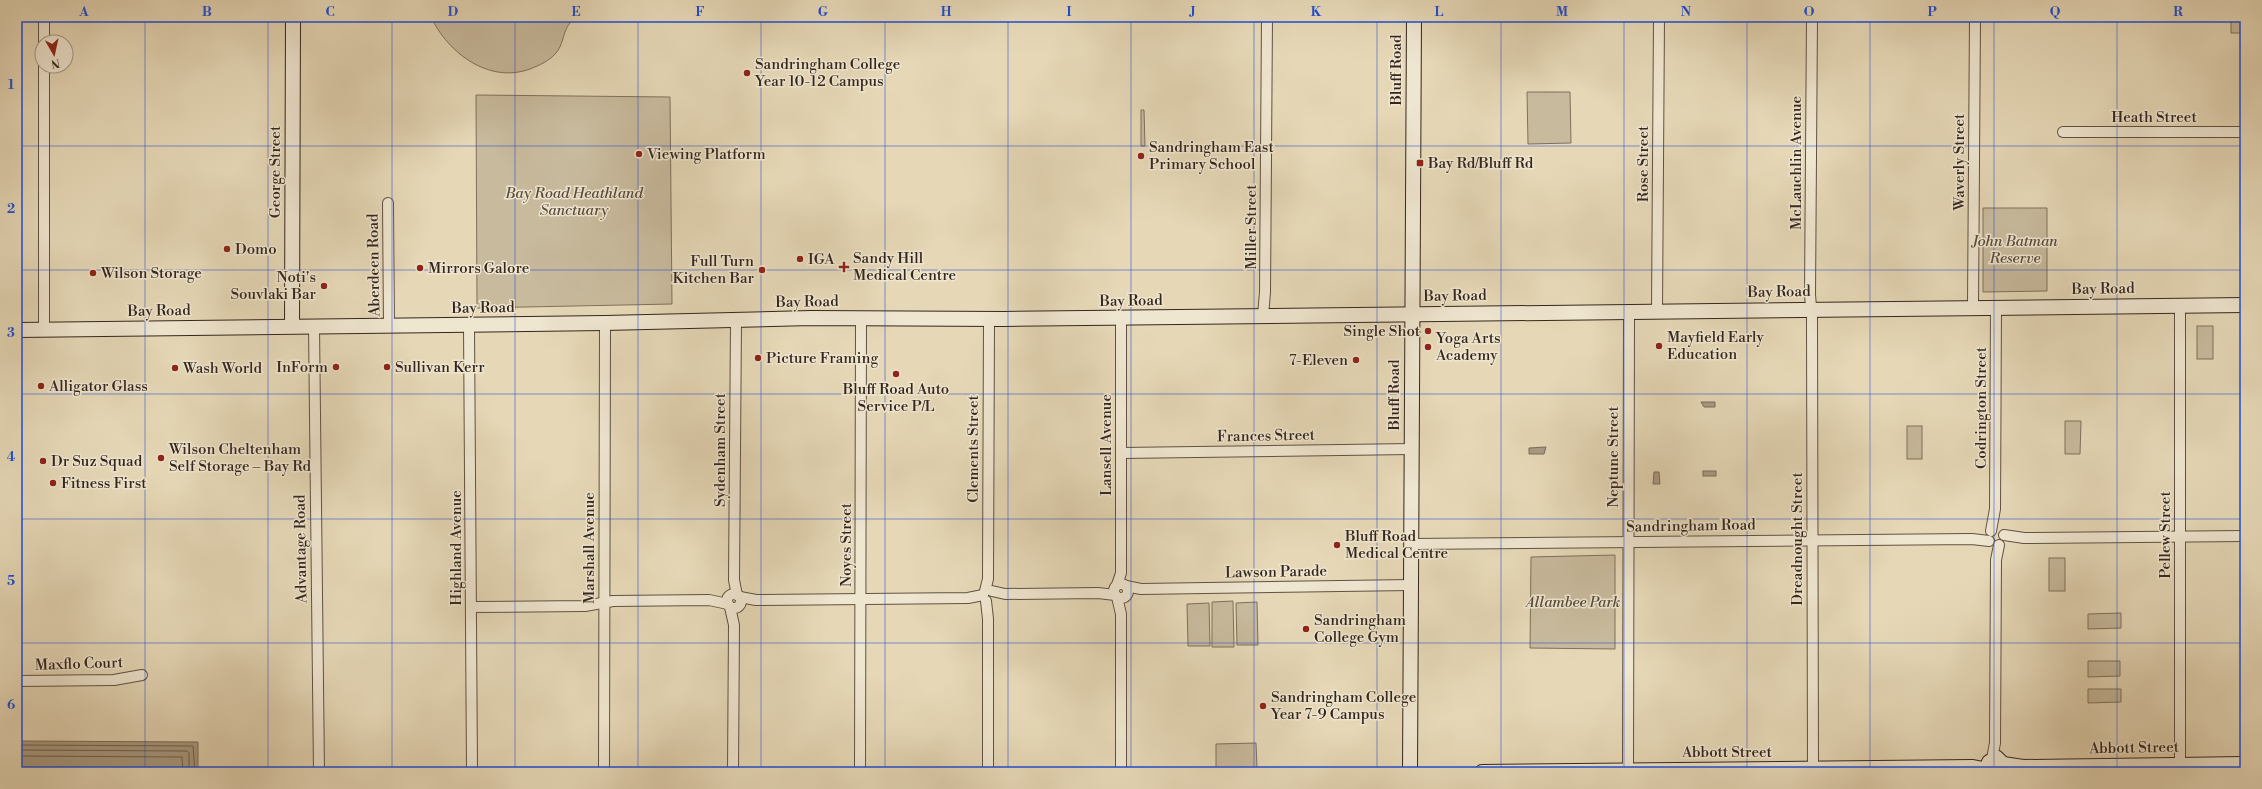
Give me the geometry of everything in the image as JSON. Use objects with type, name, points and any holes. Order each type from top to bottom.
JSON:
[{"type":"main road","name":"George Street","points":[[292,326],[293,17]]},
{"type":"main road","name":"Bluff Road","points":[[1410,772],[1411,314],[1414,17]]},
{"type":"main road","name":"Bay Road","points":[[17,330],[605,324],[861,318],[1121,318],[1658,310],[2245,305]]},
{"type":"main road","name":"Abbott Street","points":[[1482,772],[2245,764]]},
{"type":"street","points":[[44,17],[44,34]]},
{"type":"street","name":"Miller Street","points":[[1263,316],[1265,284],[1267,17]]},
{"type":"street","name":"Rose Street","points":[[1658,310],[1659,17]]},
{"type":"street","name":"McLauchlin Avenue","points":[[1811,309],[1812,17]]},
{"type":"street","name":"Waverly Street","points":[[1973,307],[1975,17]]},
{"type":"street","points":[[44,74],[44,330]]},
{"type":"street","name":"Heath Street","points":[[2063,132],[2245,132]]},
{"type":"street","name":"Aberdeen Road","points":[[388,203],[389,326]]},
{"type":"street","name":"Pellew Street","points":[[2180,306],[2180,765]]},
{"type":"street","name":"Codrington Street","points":[[1996,307],[1996,766]]},
{"type":"street","name":"Dreadnought Street","points":[[1811,309],[1813,769]]},
{"type":"street","name":"Neptune Street","points":[[1628,770],[1629,311]]},
{"type":"street","name":"Noyes Street","points":[[860,772],[861,318]]},
{"type":"street","name":"Lansell Avenue","points":[[1121,318],[1121,772]]},
{"type":"street","name":"Clements Street","points":[[988,772],[989,319]]},
{"type":"street","name":"Sydenham Street","points":[[733,772],[736,321]]},
{"type":"street","name":"Marshall Avenue","points":[[604,772],[605,324]]},
{"type":"street","name":"Highland Avenue","points":[[469,325],[472,772]]},
{"type":"street","name":"Advantage Road","points":[[314,326],[318,772]]},
{"type":"street","name":"Frances Street","points":[[1121,453],[1411,449]]},
{"type":"street","name":"Sandringham Road","points":[[1411,544],[2245,536]]},
{"type":"street","name":"Lawson Parade","points":[[472,607],[585,606],[613,601],[968,598],[1005,594],[1098,593],[1141,589],[1411,586]]},
{"type":"street","name":"Maxflo Court","points":[[17,681],[114,680],[142,674]]},
{"type":"green space","points":[[431,17],[577,17],[568,25],[561,44],[553,56],[537,66],[515,73],[485,69],[472,62],[459,53],[448,42],[438,30]]},
{"type":"green space","points":[[2231,17],[2245,17],[2245,33],[2231,33]]},
{"type":"green space","points":[[1527,92],[1570,92],[1571,143],[1528,144]]},
{"type":"green space","name":"Bay Road Heathland Sanctuary","points":[[476,95],[670,97],[672,304],[477,308]]},
{"type":"green space","points":[[1141,110],[1144,110],[1145,146],[1141,146]]},
{"type":"green space","name":"John Batman Reserve","points":[[1983,208],[2047,208],[2047,291],[1983,292]]},
{"type":"green space","points":[[2197,326],[2213,326],[2213,359],[2197,359]]},
{"type":"green space","points":[[2065,421],[2081,421],[2080,454],[2065,454]]},
{"type":"green space","points":[[1907,426],[1922,426],[1922,459],[1907,459]]},
{"type":"green space","name":"Allambee Park","points":[[1615,555],[1615,649],[1530,648],[1531,557]]},
{"type":"green space","points":[[2049,558],[2065,558],[2065,591],[2049,591]]},
{"type":"green space","points":[[1233,601],[1234,647],[1212,647],[1212,602]]},
{"type":"green space","points":[[1257,602],[1258,645],[1237,645],[1236,603]]},
{"type":"green space","points":[[1209,603],[1210,646],[1188,646],[1187,604]]},
{"type":"green space","points":[[2121,613],[2121,628],[2088,629],[2088,614]]},
{"type":"green space","points":[[2088,661],[2120,661],[2120,676],[2088,677]]},
{"type":"green space","points":[[2088,689],[2121,689],[2121,702],[2088,703]]},
{"type":"green space","points":[[1256,743],[1257,768],[1216,769],[1216,744]]},
{"type":"water","points":[[1701,402],[1715,402],[1715,407],[1704,407]]},
{"type":"water","points":[[1546,447],[1544,454],[1529,454],[1529,448]]},
{"type":"water","points":[[1703,471],[1716,471],[1716,476],[1703,476]]},
{"type":"water","points":[[1654,472],[1659,472],[1660,484],[1653,484]]},
{"type":"water","points":[[17,741],[198,742],[198,772],[17,772]]},
{"type":"place","name":"Sandringham College Year 10-12 Campus","points":[[747,73]]},
{"type":"place","name":"Viewing Platform","points":[[639,154]]},
{"type":"place","name":"Sandringham East Primary School","points":[[1141,156]]},
{"type":"place","name":"Bay Rd/Bluff Rd","points":[[1420,163]]},
{"type":"place","name":"Domo","points":[[227,249]]},
{"type":"place","name":"IGA","points":[[800,259]]},
{"type":"place","name":"Sandy Hill Medical Centre","points":[[844,267]]},
{"type":"place","name":"Mirrors Galore","points":[[420,268]]},
{"type":"place","name":"Full Turn Kitchen Bar","points":[[762,270]]},
{"type":"place","name":"Wilson Storage","points":[[93,273]]},
{"type":"place","name":"Noti's Souvlaki Bar","points":[[324,286]]},
{"type":"place","name":"Single Shot","points":[[1428,331]]},
{"type":"place","name":"Mayfield Early Education","points":[[1659,346]]},
{"type":"place","name":"Yoga Arts Academy","points":[[1428,347]]},
{"type":"place","name":"Picture Framing","points":[[758,358]]},
{"type":"place","name":"7-Eleven","points":[[1356,360]]},
{"type":"place","name":"InForm","points":[[336,367]]},
{"type":"place","name":"Sullivan Kerr","points":[[387,367]]},
{"type":"place","name":"Wash World","points":[[175,368]]},
{"type":"place","name":"Bluff Road Auto Service P/L","points":[[896,374]]},
{"type":"place","name":"Alligator Glass","points":[[41,386]]},
{"type":"place","name":"Wilson Cheltenham Self Storage – Bay Rd","points":[[161,458]]},
{"type":"place","name":"Dr Suz Squad","points":[[43,461]]},
{"type":"place","name":"Fitness First","points":[[53,483]]},
{"type":"place","name":"Bluff Road Medical Centre","points":[[1337,545]]},
{"type":"place","name":"Sandringham College Gym","points":[[1306,629]]},
{"type":"place","name":"Sandringham College Year 7-9 Campus","points":[[1263,706]]}]
